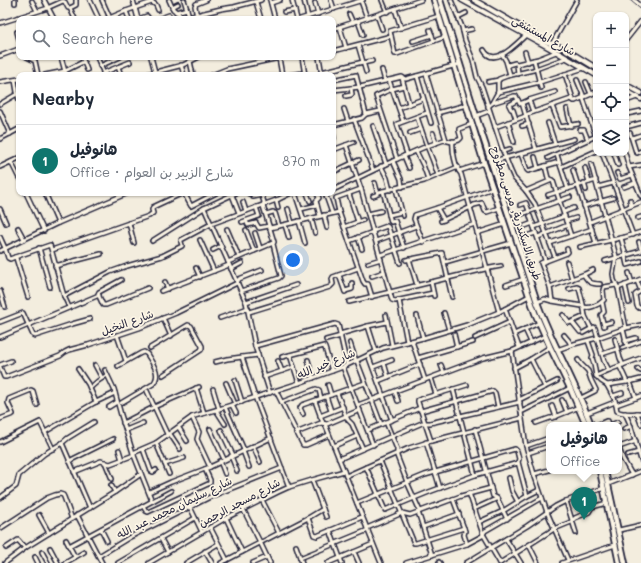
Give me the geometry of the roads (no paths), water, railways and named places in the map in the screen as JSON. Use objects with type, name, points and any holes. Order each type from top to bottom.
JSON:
[{"type":"main road","name":"طريق الاسكندرية, مرسى مطروح","points":[[434,0],[484,163],[511,243],[545,336],[585,422]]},
{"type":"main road","name":"طريق الاسكندرية, مرسى مطروح","points":[[440,0],[490,162],[537,302],[544,321],[590,422]]},
{"type":"main road","points":[[450,52],[455,50]]},
{"type":"main road","points":[[601,474],[619,563]]},
{"type":"main road","points":[[606,474],[625,563]]},
{"type":"street","points":[[44,0],[52,16]]},
{"type":"street","points":[[70,8],[76,4],[76,0]]},
{"type":"street","points":[[90,0],[98,16]]},
{"type":"street","points":[[102,0],[108,16]]},
{"type":"street","points":[[133,0],[137,16]]},
{"type":"street","points":[[169,0],[172,7],[181,16]]},
{"type":"street","points":[[184,0],[189,16],[261,0]]},
{"type":"street","points":[[198,14],[195,5],[206,0]]},
{"type":"street","points":[[274,16],[271,2],[280,0]]},
{"type":"street","points":[[292,0],[296,16]]},
{"type":"street","points":[[304,0],[308,16]]},
{"type":"street","points":[[331,0],[334,9]]},
{"type":"street","points":[[311,16],[362,0],[367,18]]},
{"type":"street","points":[[382,0],[387,12]]},
{"type":"street","points":[[336,28],[387,12],[413,1],[421,0]]},
{"type":"street","points":[[451,0],[473,60],[477,78],[482,87],[505,158],[514,178],[532,199],[555,257]]},
{"type":"street","name":"شارع المستشفى","points":[[462,0],[593,73]]},
{"type":"street","name":"شارع المستشفى","points":[[474,0],[593,66]]},
{"type":"street","points":[[552,44],[577,0]]},
{"type":"street","points":[[634,0],[641,6]]},
{"type":"street","points":[[32,1],[37,11]]},
{"type":"street","points":[[22,16],[48,8],[63,1],[68,8],[70,8],[73,16]]},
{"type":"street","points":[[115,16],[152,1],[156,4],[158,10]]},
{"type":"street","points":[[256,1],[259,16]]},
{"type":"street","points":[[315,3],[318,14]]},
{"type":"street","points":[[172,7],[178,4]]},
{"type":"street","points":[[176,12],[187,9]]},
{"type":"street","points":[[395,9],[401,28]]},
{"type":"street","points":[[284,12],[295,10]]},
{"type":"street","points":[[126,11],[128,16]]},
{"type":"street","points":[[458,17],[466,13]]},
{"type":"street","points":[[349,14],[353,23]]},
{"type":"street","points":[[377,15],[382,29]]},
{"type":"street","points":[[439,16],[390,31],[395,54],[445,37]]},
{"type":"street","points":[[0,23],[16,18]]},
{"type":"street","points":[[358,21],[363,35]]},
{"type":"street","points":[[629,36],[641,21]]},
{"type":"street","points":[[514,28],[516,24]]},
{"type":"street","points":[[340,27],[346,48]]},
{"type":"street","points":[[463,31],[472,29]]},
{"type":"street","points":[[430,30],[434,41]]},
{"type":"street","points":[[413,41],[432,35]]},
{"type":"street","points":[[484,50],[486,54],[490,56],[502,54],[512,48],[526,35]]},
{"type":"street","points":[[336,51],[391,36]]},
{"type":"street","points":[[358,45],[366,72]]},
{"type":"street","points":[[0,56],[16,51]]},
{"type":"street","points":[[524,52],[528,62]]},
{"type":"street","points":[[518,74],[517,64],[528,62],[556,52]]},
{"type":"street","points":[[502,54],[508,65],[510,75]]},
{"type":"street","points":[[573,62],[576,56]]},
{"type":"street","points":[[488,82],[536,69],[566,58]]},
{"type":"street","points":[[33,60],[35,61],[37,72]]},
{"type":"street","points":[[62,60],[65,71]]},
{"type":"street","points":[[98,60],[103,72]]},
{"type":"street","points":[[100,66],[112,60]]},
{"type":"street","points":[[152,60],[155,72],[181,65],[192,60]]},
{"type":"street","points":[[225,72],[243,65],[269,60]]},
{"type":"street","points":[[279,60],[281,72]]},
{"type":"street","points":[[303,60],[305,72]]},
{"type":"street","points":[[320,60],[322,72]]},
{"type":"street","points":[[534,60],[541,88]]},
{"type":"street","points":[[329,72],[363,62],[372,61]]},
{"type":"street","points":[[60,72],[84,62],[87,70]]},
{"type":"street","points":[[108,72],[130,62]]},
{"type":"street","points":[[188,62],[192,72]]},
{"type":"street","points":[[508,65],[515,63]]},
{"type":"street","points":[[336,90],[360,87],[402,77],[405,79],[460,64]]},
{"type":"street","points":[[181,65],[183,72]]},
{"type":"street","points":[[118,67],[120,72]]},
{"type":"street","points":[[498,92],[540,82],[584,68]]},
{"type":"street","points":[[382,70],[385,81]]},
{"type":"street","points":[[336,79],[356,74],[366,114]]},
{"type":"street","points":[[426,74],[446,140]]},
{"type":"street","points":[[565,74],[573,99]]},
{"type":"street","points":[[416,76],[431,123]]},
{"type":"street","points":[[402,77],[409,104]]},
{"type":"street","points":[[0,82],[15,80],[16,87]]},
{"type":"street","points":[[389,80],[403,121]]},
{"type":"street","points":[[476,116],[489,109],[498,92],[498,80]]},
{"type":"street","points":[[577,80],[593,127]]},
{"type":"street","points":[[495,127],[533,112],[573,99],[574,101],[591,94],[586,82]]},
{"type":"street","points":[[397,159],[376,96],[392,89],[404,86]]},
{"type":"street","points":[[629,87],[641,93]]},
{"type":"street","points":[[346,96],[352,94],[351,88]]},
{"type":"street","points":[[522,103],[555,92]]},
{"type":"street","points":[[629,93],[639,98]]},
{"type":"street","points":[[0,104],[16,95]]},
{"type":"street","points":[[492,103],[516,96],[520,104],[522,103],[536,149]]},
{"type":"street","points":[[398,108],[423,98]]},
{"type":"street","points":[[629,100],[639,98]]},
{"type":"street","points":[[516,119],[514,111],[511,109],[509,104],[518,100]]},
{"type":"street","points":[[529,100],[533,112]]},
{"type":"street","points":[[437,112],[466,105]]},
{"type":"street","points":[[552,106],[559,127],[561,128],[578,124]]},
{"type":"street","points":[[344,109],[348,121]]},
{"type":"street","points":[[567,109],[570,126]]},
{"type":"street","points":[[0,111],[10,134]]},
{"type":"street","points":[[336,123],[362,118],[366,114],[380,111]]},
{"type":"street","points":[[629,114],[641,111]]},
{"type":"street","points":[[409,168],[396,125],[403,121],[427,113]]},
{"type":"street","points":[[417,117],[438,175]]},
{"type":"street","points":[[354,119],[373,170]]},
{"type":"street","points":[[508,122],[514,142]]},
{"type":"street","points":[[548,123],[555,144]]},
{"type":"street","points":[[629,127],[641,123]]},
{"type":"street","points":[[336,188],[393,160],[427,146],[446,140],[449,142],[461,139],[459,129],[472,124]]},
{"type":"street","points":[[522,126],[529,124]]},
{"type":"street","points":[[373,126],[386,164]]},
{"type":"street","points":[[410,133],[421,129]]},
{"type":"street","points":[[580,130],[584,130],[588,140]]},
{"type":"street","points":[[0,139],[16,131]]},
{"type":"street","points":[[433,133],[436,143]]},
{"type":"street","points":[[630,133],[636,152],[641,151]]},
{"type":"street","points":[[532,136],[538,134]]},
{"type":"street","points":[[632,138],[641,135]]},
{"type":"street","points":[[548,158],[593,138]]},
{"type":"street","points":[[490,162],[574,139]]},
{"type":"street","points":[[570,140],[573,148]]},
{"type":"street","points":[[453,141],[453,151],[468,196],[499,312]]},
{"type":"street","points":[[336,149],[354,142]]},
{"type":"street","points":[[346,145],[361,189],[390,292],[391,301],[433,294],[431,282]]},
{"type":"street","points":[[503,151],[510,149]]},
{"type":"street","points":[[416,151],[428,179]]},
{"type":"street","points":[[561,167],[593,152]]},
{"type":"street","points":[[521,154],[527,170],[530,171],[559,162]]},
{"type":"street","points":[[557,155],[568,188]]},
{"type":"street","points":[[603,156],[633,235]]},
{"type":"street","points":[[615,156],[618,166]]},
{"type":"street","points":[[626,156],[641,196]]},
{"type":"street","points":[[535,157],[538,168]]},
{"type":"street","points":[[0,167],[16,160]]},
{"type":"street","points":[[336,171],[359,160]]},
{"type":"street","points":[[393,160],[401,179],[402,187]]},
{"type":"street","points":[[11,162],[16,172]]},
{"type":"street","points":[[459,171],[484,163]]},
{"type":"street","points":[[591,164],[616,258],[614,280],[617,286],[627,346]]},
{"type":"street","points":[[629,167],[640,165],[641,170]]},
{"type":"street","points":[[381,166],[387,178],[390,190]]},
{"type":"street","points":[[545,166],[548,178],[552,180],[560,200],[571,236]]},
{"type":"street","points":[[373,196],[379,192],[396,189],[428,179],[458,167]]},
{"type":"street","points":[[585,168],[589,182]]},
{"type":"street","points":[[573,170],[596,244]]},
{"type":"street","points":[[617,173],[620,179],[632,175]]},
{"type":"street","points":[[526,191],[552,180]]},
{"type":"street","points":[[548,194],[596,180]]},
{"type":"street","points":[[375,183],[378,194]]},
{"type":"street","points":[[584,183],[586,190]]},
{"type":"street","points":[[598,187],[613,183]]},
{"type":"street","points":[[624,187],[635,183]]},
{"type":"street","points":[[423,242],[413,218],[415,215],[492,188]]},
{"type":"street","points":[[361,189],[336,198],[339,212],[362,281],[365,284],[368,284],[372,297]]},
{"type":"street","points":[[396,189],[402,216]]},
{"type":"street","points":[[383,191],[391,222],[395,221],[404,248]]},
{"type":"street","points":[[348,194],[358,222]]},
{"type":"street","points":[[27,196],[44,231]]},
{"type":"street","points":[[46,196],[58,223]]},
{"type":"street","points":[[0,251],[58,223],[121,196]]},
{"type":"street","points":[[52,250],[151,215],[153,213],[153,207],[177,196]]},
{"type":"street","points":[[185,196],[190,206],[210,196]]},
{"type":"street","points":[[152,241],[204,208],[230,196]]},
{"type":"street","points":[[232,196],[239,213]]},
{"type":"street","points":[[253,198],[257,196]]},
{"type":"street","points":[[241,291],[281,276],[262,196]]},
{"type":"street","points":[[278,196],[278,208]]},
{"type":"street","points":[[64,296],[110,272],[162,256],[182,246],[181,240],[211,224],[285,196]]},
{"type":"street","points":[[296,196],[304,220]]},
{"type":"street","points":[[308,196],[310,201]]},
{"type":"street","points":[[318,196],[319,198],[316,200],[317,205],[327,228]]},
{"type":"street","points":[[326,196],[332,213]]},
{"type":"street","points":[[522,214],[570,197]]},
{"type":"street","points":[[584,206],[613,198]]},
{"type":"street","points":[[630,200],[631,206]]},
{"type":"street","points":[[243,202],[245,221],[247,225],[256,223],[259,228],[285,225],[339,212]]},
{"type":"street","points":[[590,222],[641,202]]},
{"type":"street","points":[[437,208],[442,220],[474,205],[482,203],[485,211],[487,212],[500,208]]},
{"type":"street","points":[[520,205],[526,203],[529,211]]},
{"type":"street","points":[[301,210],[317,205]]},
{"type":"street","points":[[245,221],[259,216],[256,207]]},
{"type":"street","points":[[204,208],[246,302],[255,346],[270,393]]},
{"type":"street","points":[[534,227],[554,220],[574,208]]},
{"type":"street","points":[[0,209],[6,223]]},
{"type":"street","points":[[288,209],[292,223]]},
{"type":"street","points":[[368,214],[381,211]]},
{"type":"street","points":[[389,214],[402,212]]},
{"type":"street","points":[[266,214],[274,213],[279,226]]},
{"type":"street","points":[[553,214],[554,220]]},
{"type":"street","points":[[530,216],[546,261]]},
{"type":"street","points":[[311,218],[315,234]]},
{"type":"street","points":[[566,221],[576,218]]},
{"type":"street","points":[[344,227],[363,220]]},
{"type":"street","points":[[299,221],[305,243]]},
{"type":"street","points":[[129,223],[134,243]]},
{"type":"street","points":[[525,226],[533,223]]},
{"type":"street","points":[[368,263],[396,250],[475,224]]},
{"type":"street","points":[[477,233],[505,224]]},
{"type":"street","points":[[285,225],[289,238]]},
{"type":"street","points":[[538,238],[568,225]]},
{"type":"street","points":[[349,241],[387,226],[400,263]]},
{"type":"street","points":[[376,241],[416,226]]},
{"type":"street","points":[[18,228],[24,239]]},
{"type":"street","points":[[227,228],[239,257]]},
{"type":"street","points":[[550,243],[592,229]]},
{"type":"street","points":[[246,230],[254,251]]},
{"type":"street","points":[[580,247],[622,238],[641,232]]},
{"type":"street","points":[[255,233],[260,248]]},
{"type":"street","points":[[526,236],[536,233]]},
{"type":"street","points":[[0,237],[8,258],[10,259],[50,245],[64,296],[69,308]]},
{"type":"street","points":[[358,237],[362,249]]},
{"type":"street","points":[[622,238],[627,264],[629,265],[641,261]]},
{"type":"street","points":[[200,240],[214,271]]},
{"type":"street","points":[[605,261],[641,250],[639,242]]},
{"type":"street","points":[[229,265],[239,257],[273,243]]},
{"type":"street","points":[[445,262],[511,243]]},
{"type":"street","points":[[213,250],[221,246]]},
{"type":"street","points":[[40,248],[50,286]]},
{"type":"street","points":[[552,301],[550,287],[541,263],[567,253],[567,248]]},
{"type":"street","points":[[417,285],[408,260],[442,252],[452,297]]},
{"type":"street","points":[[55,266],[101,254]]},
{"type":"street","points":[[15,258],[28,297]]},
{"type":"street","points":[[567,262],[572,278]]},
{"type":"street","points":[[161,291],[229,265],[242,263]]},
{"type":"street","points":[[349,302],[501,266]]},
{"type":"street","points":[[495,267],[497,273]]},
{"type":"street","points":[[196,268],[200,277]]},
{"type":"street","points":[[249,312],[330,287],[333,284],[333,277],[358,268]]},
{"type":"street","name":"شارع النخيل","points":[[0,366],[5,378],[60,356],[69,350],[139,328],[163,318],[237,283],[239,279],[262,270]]},
{"type":"street","points":[[550,287],[584,275],[593,270]]},
{"type":"street","points":[[372,276],[384,272]]},
{"type":"street","points":[[629,273],[632,283]]},
{"type":"street","points":[[339,275],[345,291],[352,289],[352,283]]},
{"type":"street","points":[[584,275],[593,284],[600,284]]},
{"type":"street","points":[[506,285],[524,279]]},
{"type":"street","points":[[0,337],[99,295],[98,293],[100,291],[122,280]]},
{"type":"street","points":[[537,302],[545,299],[588,308],[604,300],[604,287],[625,286],[639,280],[641,291],[636,294],[637,306],[641,308]]},
{"type":"street","points":[[165,282],[168,289]]},
{"type":"street","points":[[246,302],[296,285]]},
{"type":"street","points":[[625,286],[629,303]]},
{"type":"street","points":[[568,289],[578,287],[585,316],[591,328]]},
{"type":"street","points":[[99,295],[103,304],[106,305],[148,288]]},
{"type":"street","points":[[0,291],[5,307]]},
{"type":"street","name":"شارع خير الله","points":[[74,472],[101,461],[110,464],[122,460],[156,443],[192,418],[204,413],[255,398],[313,378],[343,367],[392,345],[412,341],[467,325],[499,312],[530,296]]},
{"type":"street","points":[[399,300],[407,342]]},
{"type":"street","points":[[602,302],[604,312],[601,315],[604,325],[611,322]]},
{"type":"street","points":[[220,318],[248,308]]},
{"type":"street","points":[[505,309],[519,347]]},
{"type":"street","points":[[0,322],[23,313],[33,335],[35,336],[90,319]]},
{"type":"street","points":[[444,313],[449,330]]},
{"type":"street","points":[[386,315],[392,345]]},
{"type":"street","points":[[563,315],[568,323],[585,316]]},
{"type":"street","points":[[417,316],[423,338]]},
{"type":"street","points":[[163,318],[171,336]]},
{"type":"street","points":[[326,340],[368,326],[387,322]]},
{"type":"street","points":[[475,338],[510,322]]},
{"type":"street","points":[[572,322],[582,332],[595,327],[604,361],[609,370]]},
{"type":"street","points":[[514,334],[540,323]]},
{"type":"street","points":[[255,346],[334,324],[338,325],[347,365]]},
{"type":"street","points":[[557,350],[641,325]]},
{"type":"street","points":[[150,348],[187,326],[190,326],[202,346],[201,350],[163,375]]},
{"type":"street","points":[[368,326],[376,351]]},
{"type":"street","points":[[525,330],[531,342]]},
{"type":"street","points":[[454,334],[457,347]]},
{"type":"street","points":[[117,335],[126,361]]},
{"type":"street","points":[[564,335],[571,345]]},
{"type":"street","points":[[358,405],[483,358],[512,351],[545,336]]},
{"type":"street","points":[[625,341],[636,338]]},
{"type":"street","points":[[615,339],[621,366],[636,398]]},
{"type":"street","points":[[412,341],[425,380]]},
{"type":"street","points":[[588,341],[593,355],[592,358],[596,376],[607,385],[613,396],[617,411],[625,413],[639,413],[641,424]]},
{"type":"street","points":[[622,348],[641,341]]},
{"type":"street","points":[[418,358],[473,342]]},
{"type":"street","points":[[350,343],[381,424]]},
{"type":"street","points":[[282,357],[324,346],[332,371]]},
{"type":"street","points":[[514,368],[550,347]]},
{"type":"street","points":[[602,354],[617,349]]},
{"type":"street","points":[[512,351],[526,446],[547,512],[568,560]]},
{"type":"street","points":[[109,407],[154,384],[158,376],[158,372],[145,353],[141,353],[118,366]]},
{"type":"street","points":[[215,362],[258,355]]},
{"type":"street","points":[[290,355],[299,383]]},
{"type":"street","points":[[368,355],[392,420]]},
{"type":"street","points":[[242,357],[255,398],[289,487]]},
{"type":"street","points":[[596,376],[641,358]]},
{"type":"street","points":[[531,359],[545,387]]},
{"type":"street","points":[[308,360],[313,378]]},
{"type":"street","points":[[373,367],[392,360]]},
{"type":"street","points":[[578,360],[588,371],[596,390],[580,398]]},
{"type":"street","points":[[0,366],[11,361]]},
{"type":"street","points":[[278,361],[282,371]]},
{"type":"street","points":[[384,363],[388,377]]},
{"type":"street","points":[[378,381],[420,364]]},
{"type":"street","points":[[95,365],[102,378]]},
{"type":"street","points":[[441,365],[444,373]]},
{"type":"street","points":[[264,376],[294,367]]},
{"type":"street","points":[[343,367],[373,444]]},
{"type":"street","points":[[78,369],[90,388],[96,402]]},
{"type":"street","points":[[104,370],[119,402],[133,454],[152,501]]},
{"type":"street","points":[[90,388],[107,375]]},
{"type":"street","points":[[431,378],[436,394]]},
{"type":"street","points":[[607,385],[640,379],[641,385]]},
{"type":"street","points":[[235,380],[242,402]]},
{"type":"street","points":[[339,460],[373,444],[425,423],[520,401],[557,381]]},
{"type":"street","points":[[226,383],[236,413]]},
{"type":"street","points":[[303,414],[300,408],[301,406],[365,383]]},
{"type":"street","points":[[328,385],[331,395]]},
{"type":"street","points":[[431,441],[418,401],[420,399],[466,385]]},
{"type":"street","points":[[124,423],[154,407],[198,387],[204,413]]},
{"type":"street","points":[[521,412],[570,388]]},
{"type":"street","points":[[213,389],[218,409],[224,424]]},
{"type":"street","points":[[282,402],[316,389],[318,390],[321,398]]},
{"type":"street","points":[[453,389],[475,475]]},
{"type":"street","points":[[0,419],[13,414],[8,402],[9,399],[30,390],[33,391],[37,405]]},
{"type":"street","points":[[147,391],[169,435],[180,449]]},
{"type":"street","points":[[276,391],[296,433],[304,446],[329,435]]},
{"type":"street","points":[[395,392],[398,401]]},
{"type":"street","points":[[368,430],[421,410],[493,392],[495,393],[498,407]]},
{"type":"street","points":[[45,432],[96,402],[115,393]]},
{"type":"street","points":[[338,393],[346,416],[352,424],[363,449]]},
{"type":"street","points":[[613,396],[622,393]]},
{"type":"street","points":[[326,396],[331,411]]},
{"type":"street","points":[[626,396],[628,401]]},
{"type":"street","points":[[587,413],[641,396]]},
{"type":"street","points":[[562,400],[567,412]]},
{"type":"street","points":[[315,401],[381,563]]},
{"type":"street","points":[[552,406],[556,417]]},
{"type":"street","points":[[225,407],[249,467]]},
{"type":"street","points":[[320,416],[343,407]]},
{"type":"street","points":[[536,423],[556,417],[579,407]]},
{"type":"street","points":[[296,433],[360,410]]},
{"type":"street","points":[[625,413],[631,426],[641,460]]},
{"type":"street","points":[[192,418],[198,432],[197,438],[210,467]]},
{"type":"street","points":[[346,476],[426,442],[522,418]]},
{"type":"street","points":[[30,420],[33,425]]},
{"type":"street","points":[[0,442],[41,422],[53,449]]},
{"type":"street","points":[[0,498],[16,486],[19,475],[44,454],[94,422]]},
{"type":"street","points":[[386,422],[419,512],[422,527],[432,555]]},
{"type":"street","points":[[126,430],[143,423]]},
{"type":"street","points":[[624,429],[631,426]]},
{"type":"street","points":[[179,428],[187,441]]},
{"type":"street","points":[[210,429],[224,459]]},
{"type":"street","points":[[475,429],[491,488],[507,519]]},
{"type":"street","points":[[220,430],[237,470]]},
{"type":"street","points":[[334,446],[357,436]]},
{"type":"street","points":[[149,492],[210,467],[224,459],[271,438]]},
{"type":"street","points":[[70,461],[113,439]]},
{"type":"street","points":[[526,446],[546,439]]},
{"type":"street","points":[[622,447],[636,441]]},
{"type":"street","points":[[426,442],[440,488]]},
{"type":"street","points":[[62,443],[90,508]]},
{"type":"street","points":[[156,443],[169,474]]},
{"type":"street","points":[[253,446],[260,462]]},
{"type":"street","points":[[528,453],[546,447]]},
{"type":"street","points":[[143,449],[151,471],[153,472],[156,470]]},
{"type":"street","points":[[357,503],[435,472],[514,449],[517,451],[519,458],[518,463],[527,496]]},
{"type":"street","points":[[118,450],[122,460]]},
{"type":"street","points":[[628,455],[639,452]]},
{"type":"street","points":[[622,456],[632,475]]},
{"type":"street","points":[[165,464],[184,458]]},
{"type":"street","points":[[220,461],[225,474]]},
{"type":"street","points":[[380,461],[412,541],[416,543],[464,528]]},
{"type":"street","points":[[105,462],[112,479]]},
{"type":"street","points":[[366,467],[384,510],[475,475],[518,463]]},
{"type":"street","name":"شارع سليمان محمد عبد الله","points":[[99,556],[130,537],[221,492],[282,468]]},
{"type":"street","points":[[143,506],[148,512],[210,483],[205,469]]},
{"type":"street","name":"شارع مسجد الرحمن","points":[[149,563],[226,518],[289,487],[344,471]]},
{"type":"street","points":[[534,474],[546,471]]},
{"type":"street","points":[[608,484],[641,471]]},
{"type":"street","points":[[5,563],[49,532],[90,508],[141,474]]},
{"type":"street","points":[[509,478],[512,491],[518,502]]},
{"type":"street","points":[[312,480],[326,517]]},
{"type":"street","points":[[111,485],[114,492]]},
{"type":"street","points":[[300,558],[335,544],[402,513],[409,515],[453,498],[491,488]]},
{"type":"street","points":[[466,563],[540,518],[556,506],[604,488]]},
{"type":"street","points":[[479,522],[503,511],[539,490]]},
{"type":"street","points":[[69,546],[171,491]]},
{"type":"street","points":[[469,493],[483,534],[500,563],[554,529],[589,512],[592,507],[607,503]]},
{"type":"street","points":[[1,528],[47,498],[60,494],[64,497],[72,518]]},
{"type":"street","points":[[453,498],[464,528],[464,535],[467,544]]},
{"type":"street","points":[[474,509],[497,498]]},
{"type":"street","points":[[406,563],[467,544],[482,536],[485,531],[542,498]]},
{"type":"street","points":[[262,500],[279,533]]},
{"type":"street","points":[[566,501],[576,534]]},
{"type":"street","points":[[190,507],[202,532]]},
{"type":"street","points":[[243,509],[270,563]]},
{"type":"street","points":[[221,563],[323,509]]},
{"type":"street","points":[[422,527],[459,514]]},
{"type":"street","points":[[39,515],[49,532]]},
{"type":"street","points":[[77,515],[102,563]]},
{"type":"street","points":[[308,518],[315,536],[362,517]]},
{"type":"street","points":[[118,563],[195,518]]},
{"type":"street","points":[[226,518],[242,552]]},
{"type":"street","points":[[618,530],[641,525]]},
{"type":"street","points":[[210,528],[226,560]]},
{"type":"street","points":[[101,529],[107,541]]},
{"type":"street","points":[[330,530],[342,563]]},
{"type":"street","points":[[161,539],[168,552]]},
{"type":"street","points":[[506,539],[521,563]]},
{"type":"street","points":[[6,548],[20,540],[25,548]]},
{"type":"street","points":[[66,540],[76,563]]},
{"type":"street","points":[[186,563],[218,544]]},
{"type":"street","points":[[328,563],[373,544]]},
{"type":"street","points":[[530,545],[538,563]]},
{"type":"street","points":[[562,563],[615,545]]},
{"type":"street","points":[[296,546],[302,563]]},
{"type":"street","points":[[50,548],[58,563]]},
{"type":"street","points":[[205,551],[212,563]]},
{"type":"street","points":[[42,552],[48,563]]},
{"type":"street","points":[[65,563],[84,552]]},
{"type":"street","points":[[354,552],[359,563]]},
{"type":"street","points":[[34,557],[38,563]]},
{"type":"street","points":[[253,563],[267,557]]},
{"type":"street","points":[[420,558],[422,563]]},
{"type":"street","points":[[473,559],[475,563]]},
{"type":"place","name":"هانوفيل","points":[[584,520]]}]
